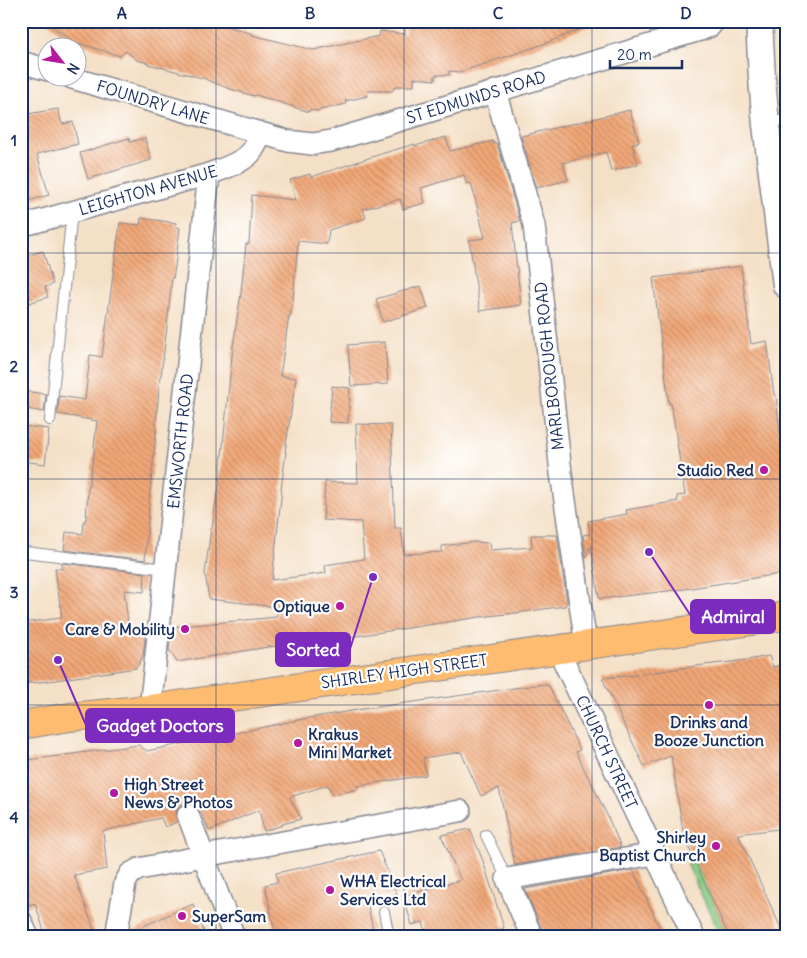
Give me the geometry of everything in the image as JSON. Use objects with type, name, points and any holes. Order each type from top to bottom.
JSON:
[{"type":"main road","name":"SHIRLEY HIGH STREET","points":[[21,725],[70,717],[150,709],[786,616]]},
{"type":"street","name":"ST EDMUNDS ROAD","points":[[234,126],[288,141],[312,144],[331,140],[700,30],[710,26],[714,21]]},
{"type":"street","points":[[759,21],[762,78],[776,122],[786,285]]},
{"type":"street","points":[[21,62],[38,67]]},
{"type":"street","name":"FOUNDRY LANE","points":[[88,83],[234,126]]},
{"type":"street","name":"MARLBOROUGH ROAD","points":[[495,91],[534,225],[561,473],[586,645]]},
{"type":"street","name":"LEIGHTON AVENUE","points":[[21,226],[209,174],[230,166],[254,150],[259,133]]},
{"type":"street","name":"EMSWORTH ROAD","points":[[150,709],[209,174]]},
{"type":"street","name":"CHURCH STREET","points":[[558,649],[694,937]]},
{"type":"street","points":[[116,937],[125,883],[130,874],[139,869],[460,811]]},
{"type":"street","points":[[188,815],[234,937]]},
{"type":"street","points":[[532,937],[506,879],[654,854]]},
{"type":"street","points":[[21,921],[28,937]]},
{"type":"lane","points":[[50,420],[72,212]]},
{"type":"lane","points":[[25,552],[166,569]]},
{"type":"lane","points":[[486,834],[506,879]]},
{"type":"lane","points":[[384,912],[389,937]]},
{"type":"green space","points":[[695,861],[729,937],[721,937],[687,864]]},
{"type":"building","points":[[46,21],[210,21],[252,35],[313,50],[379,36],[380,31],[405,34],[405,21],[599,22],[541,45],[460,72],[449,71],[449,75],[435,75],[435,80],[414,78],[414,86],[396,86],[392,91],[367,91],[368,96],[345,101],[346,104],[316,111],[310,109],[309,112],[230,89],[206,79],[148,64],[137,60],[126,51],[120,56],[88,46],[88,38],[68,38]]},
{"type":"building","points":[[58,109],[62,124],[73,122],[78,144],[37,154],[49,195],[24,202],[21,191],[21,115]]},
{"type":"building","points":[[630,110],[639,142],[632,144],[638,164],[611,171],[606,152],[563,163],[568,180],[536,188],[521,136]]},
{"type":"building","points":[[446,137],[450,151],[493,141],[493,144],[497,143],[520,221],[512,223],[521,305],[480,311],[469,240],[485,238],[471,183],[467,184],[464,175],[421,188],[425,203],[403,209],[400,199],[363,209],[366,218],[329,230],[327,244],[298,241],[293,300],[280,376],[296,378],[285,452],[272,580],[326,573],[325,565],[364,559],[361,522],[323,520],[325,482],[358,483],[356,424],[391,425],[395,528],[401,528],[404,554],[442,552],[442,546],[475,542],[489,543],[490,550],[532,547],[531,535],[557,535],[567,602],[565,606],[323,641],[268,647],[177,662],[169,650],[172,627],[277,617],[277,607],[209,599],[205,574],[218,494],[233,346],[246,244],[249,244],[252,195],[296,200],[290,180],[310,174],[311,177],[384,153]]},
{"type":"building","points":[[129,138],[130,142],[145,138],[151,160],[88,179],[80,153]]},
{"type":"building","points":[[141,218],[176,223],[176,227],[180,228],[160,376],[145,560],[64,550],[66,532],[83,534],[97,421],[58,414],[59,396],[85,400],[90,355],[102,357],[120,223],[140,225]]},
{"type":"building","points":[[43,251],[53,284],[45,287],[48,297],[26,304],[21,288],[21,257]]},
{"type":"building","points":[[741,266],[751,344],[767,341],[774,395],[776,395],[786,490],[786,573],[685,589],[599,599],[591,546],[586,558],[583,535],[590,534],[588,521],[627,514],[626,510],[678,501],[677,496],[685,495],[671,403],[669,404],[653,278]]},
{"type":"building","points":[[421,286],[428,308],[383,322],[376,299]]},
{"type":"building","points":[[385,342],[388,384],[351,386],[348,345]]},
{"type":"building","points":[[332,386],[350,388],[348,423],[329,422]]},
{"type":"building","points":[[23,391],[46,394],[44,412],[21,408]]},
{"type":"building","points":[[21,426],[49,429],[45,464],[21,461]]},
{"type":"building","points":[[62,563],[145,573],[144,592],[124,590],[129,631],[146,629],[143,656],[136,668],[21,684],[21,623],[62,618],[55,568],[62,569]]},
{"type":"building","points":[[769,656],[773,667],[786,664],[786,828],[738,834],[785,937],[729,937],[684,837],[671,756],[644,766],[602,678]]},
{"type":"building","points":[[543,684],[549,686],[580,750],[576,752],[621,847],[515,865],[499,788],[481,796],[461,752],[423,758],[426,775],[357,786],[359,789],[332,795],[328,785],[290,797],[301,819],[264,831],[259,810],[209,831],[201,812],[190,803],[178,807],[176,813],[177,822],[165,827],[161,818],[103,831],[107,869],[74,875],[97,937],[46,937],[35,903],[21,908],[21,761],[139,745],[147,751],[303,719]]},
{"type":"building","points":[[470,829],[483,861],[504,928],[478,937],[427,937],[423,922],[412,925],[403,896],[461,880],[441,835]]},
{"type":"building","name":"WHA Electrical Services Ltd","points":[[379,851],[397,894],[367,901],[373,930],[361,933],[362,937],[276,937],[265,885],[278,882],[276,873]]},
{"type":"building","points":[[633,870],[664,937],[545,937],[525,889]]},
{"type":"building","name":"SuperSam","points":[[193,904],[206,937],[129,937],[130,932]]},
{"type":"place","name":"Studio Red","points":[[764,470]]},
{"type":"place","name":"Admiral","points":[[649,552]]},
{"type":"place","name":"Sorted","points":[[373,577]]},
{"type":"place","name":"Optique","points":[[340,606]]},
{"type":"place","name":"Care & Mobility","points":[[185,629]]},
{"type":"place","name":"Gadget Doctors","points":[[58,660]]},
{"type":"place","name":"Drinks and Booze Junction","points":[[709,705]]},
{"type":"place","name":"Krakus Mini Market","points":[[298,743]]},
{"type":"place","name":"High Street News & Photos","points":[[114,793]]},
{"type":"place","name":"Shirley Baptist Church","points":[[716,846]]},
{"type":"place","name":"WHA Electrical Services Ltd","points":[[330,890]]},
{"type":"place","name":"SuperSam","points":[[182,916]]}]
